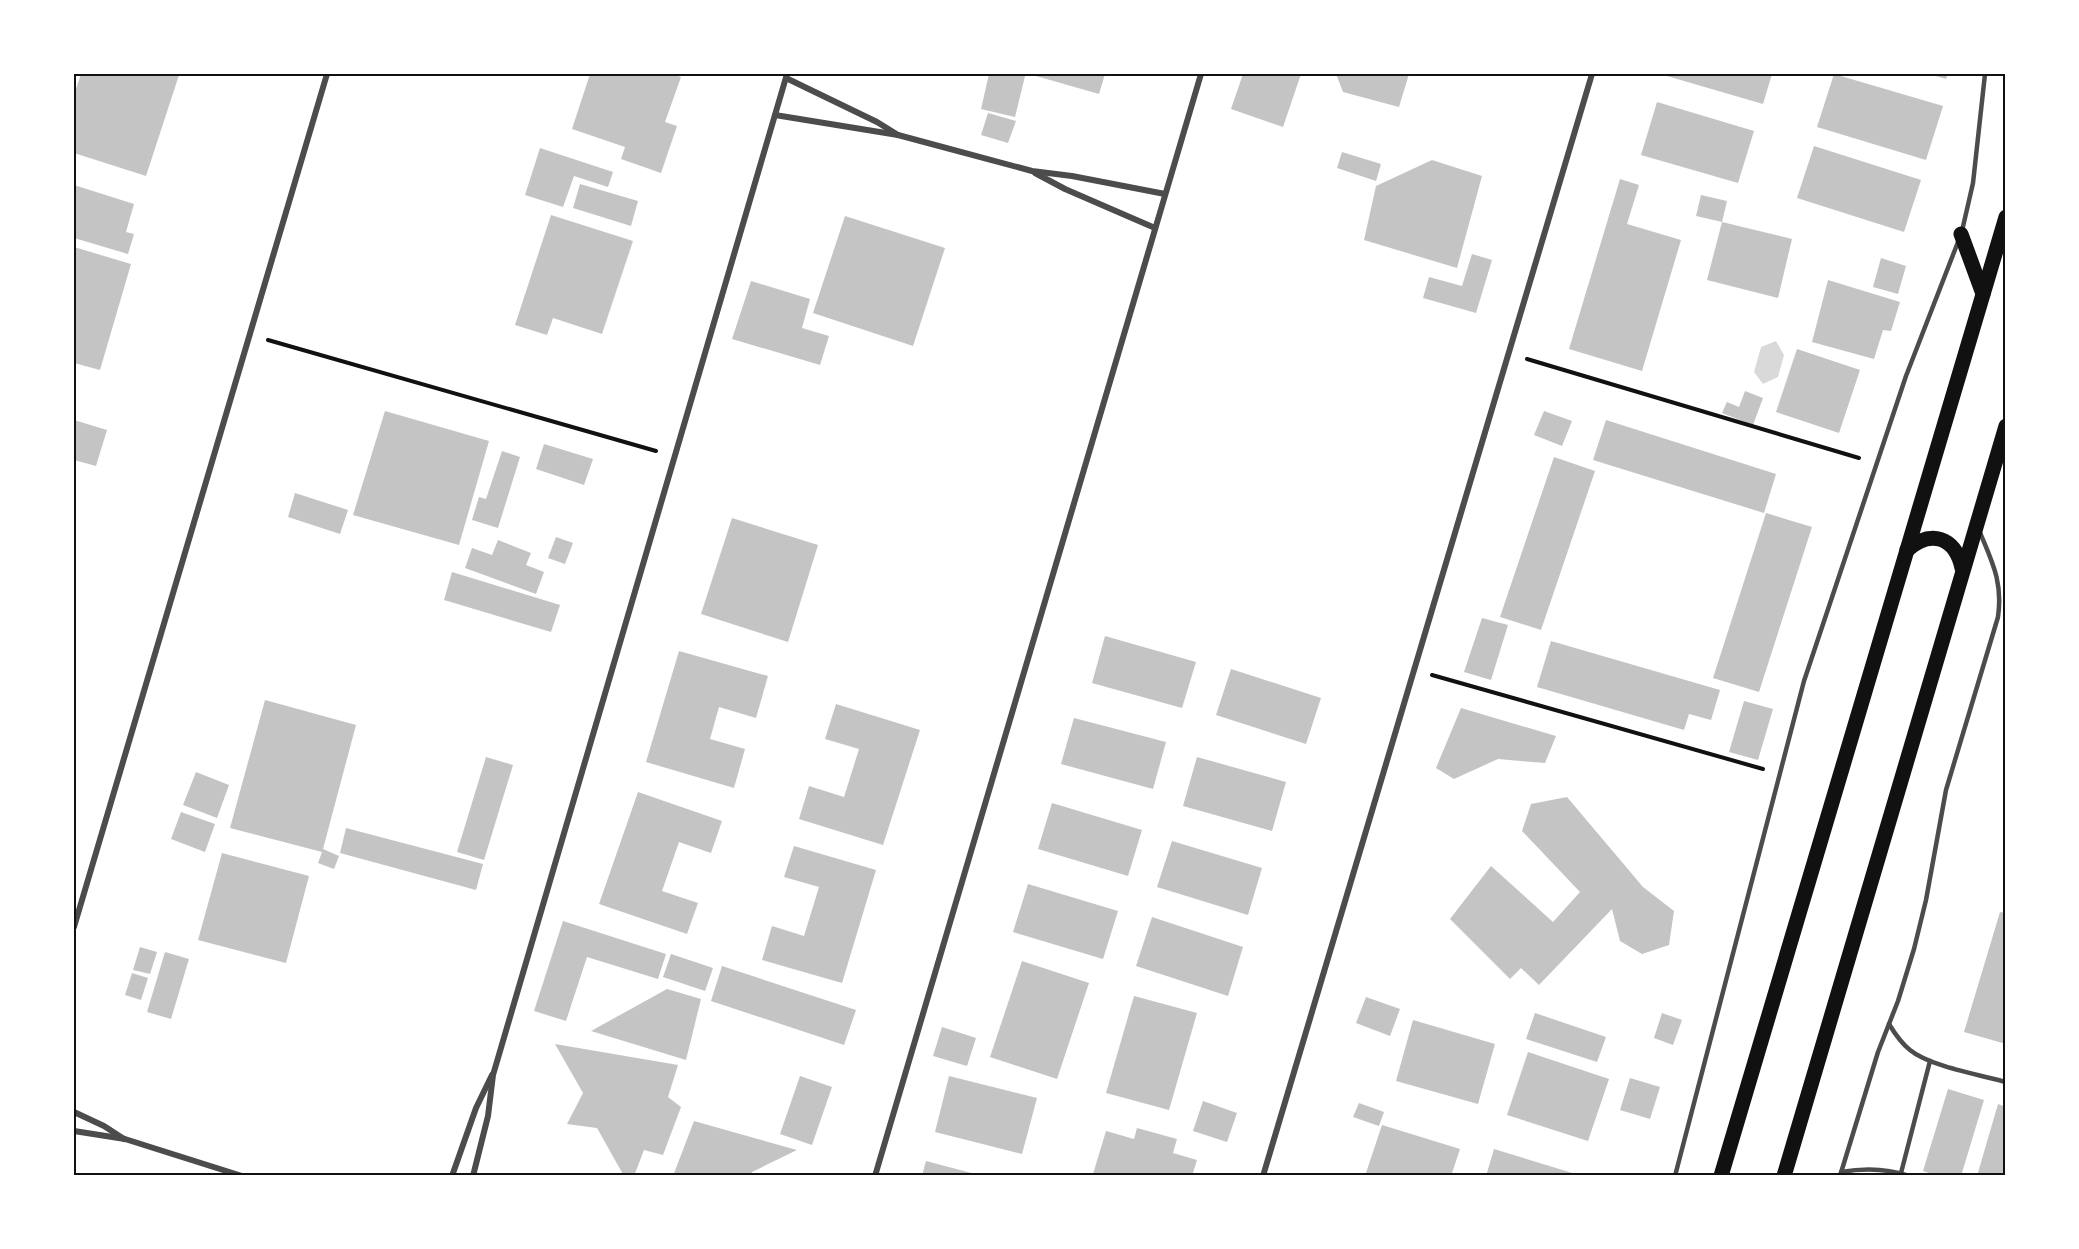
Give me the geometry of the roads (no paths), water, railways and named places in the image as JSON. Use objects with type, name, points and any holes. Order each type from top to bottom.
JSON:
[{"type":"main road","points":[[1721,1176],[2006,217]]},
{"type":"main road","points":[[1961,234],[1983,294]]},
{"type":"main road","points":[[1784,1176],[1962,568],[2002,448],[2006,426]]},
{"type":"main road","points":[[1907,550],[1916,542],[1928,538],[1941,539],[1956,550],[1962,568]]},
{"type":"street","points":[[74,927],[327,74]]},
{"type":"street","points":[[875,1176],[1201,74]]},
{"type":"street","points":[[1263,1176],[1592,74]]},
{"type":"street","points":[[473,1176],[488,1116],[493,1075],[786,76],[898,135]]},
{"type":"street","points":[[775,115],[898,135],[1032,171],[1072,176],[1166,194]]},
{"type":"street","points":[[1032,171],[1059,187],[1155,228]]},
{"type":"street","points":[[452,1176],[476,1108],[493,1075]]},
{"type":"street","points":[[74,1112],[125,1139]]},
{"type":"street","points":[[74,1131],[125,1139],[242,1176]]},
{"type":"lane","points":[[1675,1176],[1804,681],[1906,376],[1961,234],[1974,175],[1985,74]]},
{"type":"lane","points":[[1909,1176],[1870,1168],[1840,1174],[1878,1052],[1914,949],[1926,900],[1946,790],[1999,608],[1999,583],[1977,524]]},
{"type":"lane","points":[[1889,1024],[1899,1040],[1912,1052],[1930,1061],[2006,1082]]},
{"type":"lane","points":[[1901,1173],[1930,1061]]}]
